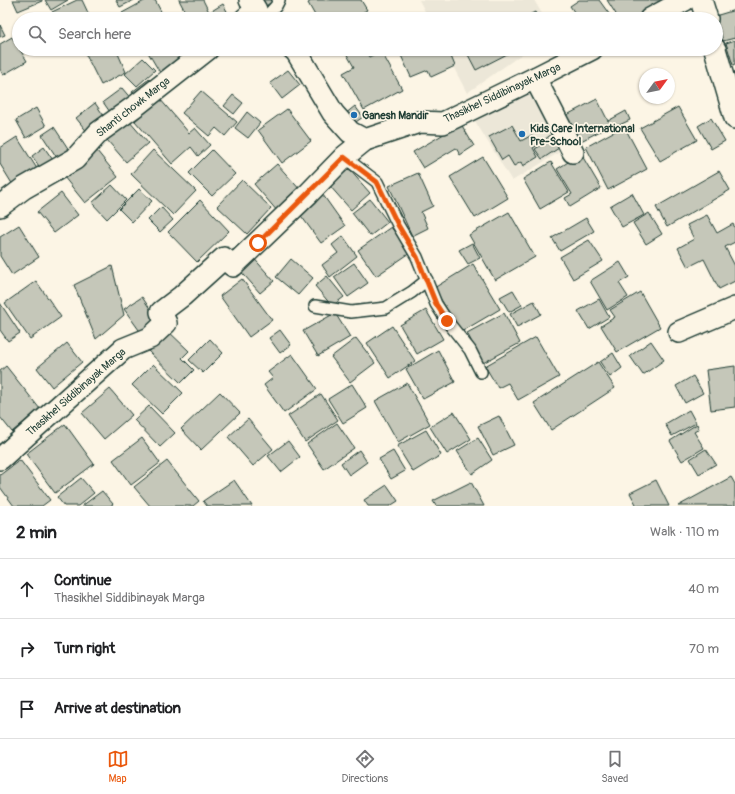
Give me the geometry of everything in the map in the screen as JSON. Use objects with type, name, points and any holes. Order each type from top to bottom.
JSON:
[{"type":"street","points":[[663,12],[685,0]]},
{"type":"street","points":[[701,0],[705,12]]},
{"type":"street","name":"Shanti chowk Marga","points":[[0,206],[24,188],[76,159],[99,132],[138,104],[199,56]]},
{"type":"street","points":[[299,56],[333,113],[350,132],[365,140]]},
{"type":"street","name":"Thasikhel Siddibinayak Marga","points":[[0,459],[123,349],[150,338],[166,323],[161,312],[182,296],[224,258],[233,266],[344,157],[365,140],[419,122],[443,123],[578,56]]},
{"type":"street","points":[[717,56],[735,118]]},
{"type":"street","points":[[535,78],[573,152]]},
{"type":"street","points":[[679,332],[735,308]]},
{"type":"lane","points":[[258,12],[276,6],[279,0]]},
{"type":"lane","points":[[344,157],[377,182],[398,225],[417,257],[436,304],[447,321],[470,350],[481,372]]},
{"type":"lane","points":[[315,306],[351,312],[386,308],[412,292],[427,280]]},
{"type":"shaded area","points":[[419,0],[534,0],[541,12],[425,12]]},
{"type":"shaded area","points":[[448,56],[519,56],[467,93]]},
{"type":"shaded area","name":"Kids Care International Pre-School","points":[[532,86],[568,147],[512,181],[475,121]]},
{"type":"building","points":[[13,0],[42,0],[42,1],[18,11]]},
{"type":"building","points":[[45,0],[68,0],[51,10]]},
{"type":"building","points":[[77,0],[82,0],[88,12],[52,12]]},
{"type":"building","points":[[116,0],[134,0],[120,7]]},
{"type":"building","points":[[146,0],[155,0],[161,12],[124,12]]},
{"type":"building","points":[[179,0],[203,0],[209,12],[185,12]]},
{"type":"building","points":[[253,0],[275,0],[258,11]]},
{"type":"building","points":[[313,0],[361,0],[367,10],[363,12],[313,12],[308,3]]},
{"type":"building","points":[[579,0],[599,0],[608,12],[574,12],[570,6]]},
{"type":"building","points":[[607,0],[669,0],[648,12],[615,12]]},
{"type":"building","points":[[223,4],[227,12],[210,12]]},
{"type":"building","points":[[735,10],[735,38],[723,41],[723,14]]},
{"type":"building","points":[[0,25],[5,35],[0,37]]},
{"type":"building","points":[[12,37],[12,56],[24,56],[27,61],[3,75],[0,69],[0,44]]},
{"type":"building","points":[[735,40],[735,64],[733,65],[726,43]]},
{"type":"building","points":[[86,56],[119,56],[126,72],[101,85]]},
{"type":"building","points":[[150,56],[188,56],[162,76]]},
{"type":"building","points":[[348,56],[384,56],[402,89],[364,110],[343,73],[354,67]]},
{"type":"building","points":[[401,56],[451,56],[455,66],[431,77],[428,70],[411,77]]},
{"type":"building","points":[[469,56],[503,56],[476,70]]},
{"type":"building","points":[[143,58],[155,70],[137,86],[125,74]]},
{"type":"building","points":[[288,70],[300,85],[282,99],[270,83]]},
{"type":"building","points":[[149,79],[155,87],[137,99],[132,92]]},
{"type":"building","points":[[122,88],[132,100],[112,115],[103,102]]},
{"type":"building","points":[[201,91],[237,122],[225,136],[216,128],[209,136],[182,113]]},
{"type":"building","points":[[233,95],[243,103],[234,114],[224,106]]},
{"type":"building","points":[[160,99],[189,133],[195,128],[210,145],[198,156],[191,147],[172,164],[135,121]]},
{"type":"building","points":[[597,99],[608,121],[626,111],[630,120],[611,129],[610,126],[579,142],[565,116]]},
{"type":"building","points":[[95,103],[106,119],[88,133],[76,118]]},
{"type":"building","name":"Ganesh Mandir","points":[[355,106],[363,117],[353,124],[345,114]]},
{"type":"building","points":[[678,107],[697,140],[660,161],[640,128]]},
{"type":"building","points":[[36,108],[46,126],[26,138],[16,120]]},
{"type":"building","points":[[287,109],[311,141],[282,163],[258,130]]},
{"type":"building","points":[[247,112],[260,123],[248,138],[235,128]]},
{"type":"building","points":[[711,118],[725,141],[711,149],[698,126]]},
{"type":"building","points":[[129,121],[148,143],[126,162],[107,140]]},
{"type":"building","points":[[461,124],[474,146],[460,155],[456,148],[423,168],[413,152]]},
{"type":"building","points":[[512,125],[521,141],[532,135],[538,145],[533,148],[538,157],[523,166],[521,162],[514,166],[508,156],[502,160],[489,137]]},
{"type":"building","points":[[624,126],[647,169],[608,190],[586,147]]},
{"type":"building","points":[[54,127],[73,156],[61,164],[42,135]]},
{"type":"building","points":[[553,133],[562,146],[542,159],[535,149]]},
{"type":"building","points":[[17,137],[41,175],[16,190],[0,164],[0,148]]},
{"type":"building","points":[[44,147],[55,163],[43,172],[32,156]]},
{"type":"building","points":[[153,150],[196,191],[173,215],[131,174]]},
{"type":"building","points":[[212,150],[235,174],[212,196],[189,173]]},
{"type":"building","points":[[97,151],[118,177],[85,203],[64,177]]},
{"type":"building","points":[[581,154],[601,188],[570,207],[565,198],[572,194],[557,169]]},
{"type":"building","points":[[483,157],[508,198],[475,218],[450,177]]},
{"type":"building","points":[[551,162],[569,192],[540,209],[523,179]]},
{"type":"building","points":[[277,164],[302,192],[278,212],[254,184]]},
{"type":"building","points":[[349,169],[370,193],[351,210],[329,185]]},
{"type":"building","points":[[719,171],[730,190],[667,227],[656,207]]},
{"type":"building","points":[[418,173],[433,206],[421,212],[428,228],[412,236],[389,186]]},
{"type":"building","points":[[242,180],[271,208],[247,234],[217,206]]},
{"type":"building","points":[[112,185],[126,200],[107,219],[92,203]]},
{"type":"building","points":[[139,189],[152,201],[132,222],[119,209]]},
{"type":"building","points":[[61,193],[78,215],[54,233],[37,212]]},
{"type":"building","points":[[632,193],[644,215],[622,227],[610,206]]},
{"type":"building","points":[[323,195],[345,226],[321,243],[299,213]]},
{"type":"building","points":[[370,199],[388,222],[370,236],[352,213]]},
{"type":"building","points":[[200,200],[229,231],[197,262],[168,232]]},
{"type":"building","points":[[161,207],[173,220],[160,232],[148,220]]},
{"type":"building","points":[[509,212],[535,257],[495,280],[469,235]]},
{"type":"building","points":[[649,213],[662,234],[646,244],[633,223]]},
{"type":"building","points":[[707,215],[717,233],[733,224],[735,228],[735,242],[725,247],[735,266],[735,281],[719,289],[704,259],[688,267],[678,248],[694,239],[687,225]]},
{"type":"building","points":[[586,218],[594,231],[560,251],[552,238]]},
{"type":"building","points":[[19,225],[39,257],[12,275],[0,256],[0,237]]},
{"type":"building","points":[[391,227],[410,253],[376,276],[358,250]]},
{"type":"building","points":[[343,236],[357,256],[330,277],[322,265],[338,253],[332,245]]},
{"type":"building","points":[[589,240],[603,261],[573,279],[560,257]]},
{"type":"building","points":[[472,243],[480,258],[468,264],[459,250]]},
{"type":"building","points":[[251,255],[274,281],[260,293],[237,267]]},
{"type":"building","points":[[291,259],[313,278],[298,295],[276,277]]},
{"type":"building","points":[[620,262],[629,277],[619,283],[628,297],[607,310],[590,281]]},
{"type":"building","points":[[354,263],[368,283],[348,297],[334,277]]},
{"type":"building","points":[[473,264],[500,309],[461,332],[434,288]]},
{"type":"building","points":[[112,266],[124,315],[96,339],[74,285]]},
{"type":"building","points":[[327,276],[344,297],[332,306],[315,286]]},
{"type":"building","points":[[242,279],[272,320],[249,337],[220,296]]},
{"type":"building","points":[[36,281],[61,317],[30,339],[5,303]]},
{"type":"building","points":[[513,290],[522,305],[509,312],[500,297]]},
{"type":"building","points":[[640,292],[660,327],[617,352],[601,326],[615,317],[610,310]]},
{"type":"building","points":[[142,297],[161,325],[144,337],[124,309]]},
{"type":"building","points":[[599,299],[609,317],[589,329],[578,311]]},
{"type":"building","points":[[534,301],[541,314],[517,327],[510,314]]},
{"type":"building","points":[[0,303],[20,333],[8,341],[0,330]]},
{"type":"building","points":[[426,310],[443,339],[417,354],[400,325]]},
{"type":"building","points":[[335,313],[350,337],[318,356],[303,331]]},
{"type":"building","points":[[504,313],[520,343],[483,363],[467,333]]},
{"type":"building","points":[[392,326],[415,361],[390,378],[367,343]]},
{"type":"building","points":[[165,328],[189,351],[182,358],[194,370],[181,383],[145,348]]},
{"type":"building","points":[[280,330],[291,345],[280,353],[269,338]]},
{"type":"building","points":[[536,337],[559,377],[518,400],[508,383],[498,388],[485,366]]},
{"type":"building","points":[[356,338],[375,363],[350,382],[331,357]]},
{"type":"building","points":[[210,339],[223,353],[203,373],[189,360]]},
{"type":"building","points":[[651,341],[664,360],[643,375],[630,356]]},
{"type":"building","points":[[67,343],[82,362],[52,387],[37,368]]},
{"type":"building","points":[[438,350],[455,382],[423,399],[406,369]]},
{"type":"building","points":[[613,353],[622,368],[610,377],[600,362]]},
{"type":"building","points":[[292,354],[317,389],[284,413],[264,385],[273,378],[268,372]]},
{"type":"building","points":[[598,362],[615,388],[551,430],[534,403]]},
{"type":"building","points":[[153,364],[183,393],[162,414],[132,385]]},
{"type":"building","points":[[6,366],[40,409],[12,432],[0,417],[0,371]]},
{"type":"building","points":[[735,366],[735,407],[711,410],[706,370]]},
{"type":"building","points":[[693,376],[703,393],[685,403],[676,386]]},
{"type":"building","points":[[407,383],[430,424],[398,442],[375,401]]},
{"type":"building","points":[[352,384],[367,408],[343,423],[328,399]]},
{"type":"building","points":[[110,389],[132,415],[104,439],[82,413]]},
{"type":"building","points":[[220,392],[240,413],[201,450],[181,429]]},
{"type":"building","points":[[321,394],[338,420],[305,442],[288,416]]},
{"type":"building","points":[[149,406],[175,433],[160,447],[134,420]]},
{"type":"building","points":[[689,410],[696,423],[672,436],[665,424]]},
{"type":"building","points":[[454,412],[471,439],[447,454],[430,427]]},
{"type":"building","points":[[499,416],[514,445],[493,455],[478,426]]},
{"type":"building","points":[[248,419],[273,449],[253,466],[228,437]]},
{"type":"building","points":[[337,423],[354,448],[324,469],[307,444]]},
{"type":"building","points":[[65,424],[94,464],[55,493],[26,454]]},
{"type":"building","points":[[697,424],[699,429],[694,432],[704,448],[682,461],[670,441]]},
{"type":"building","points":[[426,430],[441,455],[413,472],[397,446]]},
{"type":"building","points":[[142,438],[160,463],[131,485],[113,460]]},
{"type":"building","points":[[478,438],[492,460],[472,474],[457,451]]},
{"type":"building","points":[[288,441],[300,457],[281,472],[268,456]]},
{"type":"building","points":[[706,449],[716,464],[699,474],[690,459]]},
{"type":"building","points":[[359,450],[367,462],[349,475],[341,463]]},
{"type":"building","points":[[393,451],[405,471],[391,479],[379,459]]},
{"type":"building","points":[[20,460],[50,500],[42,506],[14,506],[0,487],[0,475]]},
{"type":"building","points":[[167,461],[199,501],[193,506],[150,506],[134,487]]},
{"type":"building","points":[[731,477],[735,484],[735,506],[678,506]]},
{"type":"building","points":[[81,478],[94,493],[78,506],[64,506],[57,497]]},
{"type":"building","points":[[234,480],[252,506],[207,506],[203,501]]},
{"type":"building","points":[[656,480],[669,506],[637,506],[630,493]]},
{"type":"building","points":[[471,482],[484,506],[436,506],[433,501]]},
{"type":"building","points":[[387,485],[398,501],[390,506],[368,506],[364,500]]},
{"type":"building","points":[[102,491],[113,504],[110,506],[82,506]]},
{"type":"place","name":"Ganesh Mandir","points":[[354,115]]},
{"type":"place","name":"Kids Care International Pre-School","points":[[522,134]]},
{"type":"route","points":[[258,243],[344,157],[377,182],[398,225],[417,257],[436,304],[447,321]]}]
